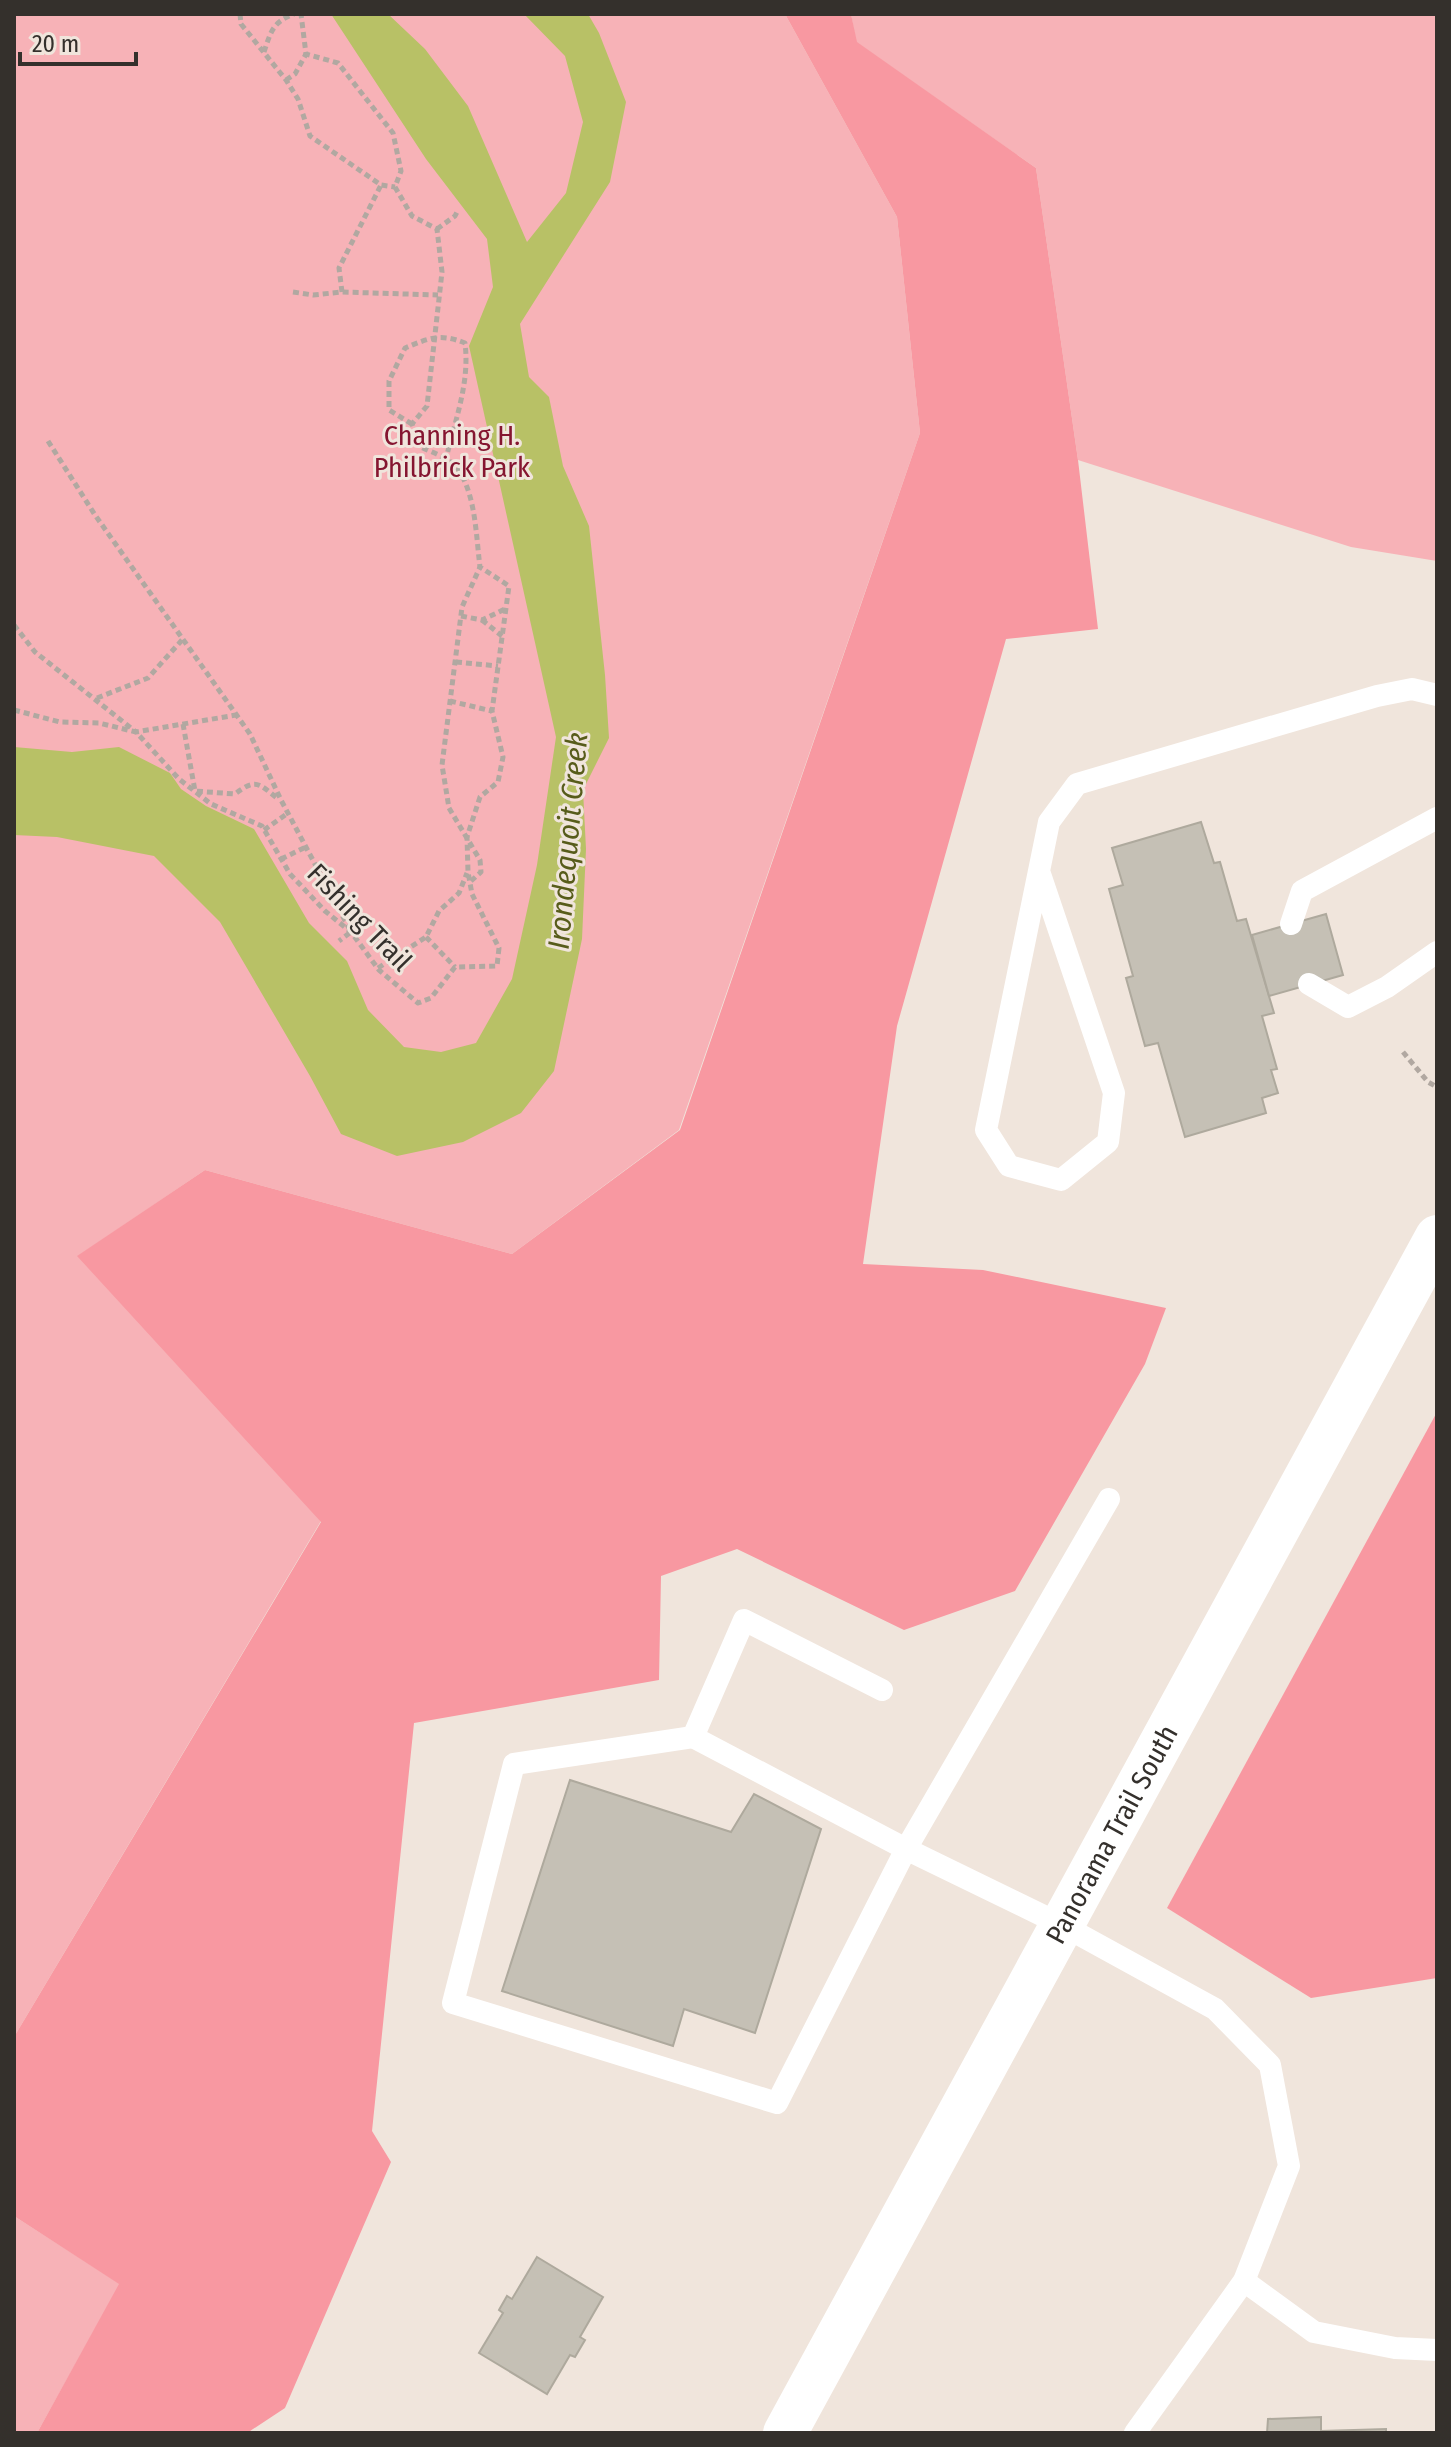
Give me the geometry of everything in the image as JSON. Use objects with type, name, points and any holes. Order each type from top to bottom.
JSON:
[{"type":"main road","name":"Panorama Trail South","points":[[785,2433],[1437,1237]]},
{"type":"lane","points":[[1039,871],[1114,1093],[1108,1142],[1061,1180],[1009,1166],[986,1130],[1049,822],[1077,784],[1377,696],[1412,689],[1437,695]]},
{"type":"lane","points":[[1291,924],[1302,891],[1437,818]]},
{"type":"lane","points":[[1309,984],[1348,1007],[1387,987],[1437,952]]},
{"type":"lane","points":[[1109,1499],[906,1849],[777,2103],[453,2003],[514,1764],[693,1737],[906,1849],[1062,1925],[1215,2009],[1270,2065],[1289,2166],[1244,2281],[1135,2433]]},
{"type":"lane","points":[[693,1737],[744,1620],[882,1690]]},
{"type":"lane","points":[[1244,2281],[1314,2332],[1395,2348],[1437,2350]]},
{"type":"path","points":[[240,14],[241,24],[298,99],[310,136],[381,185],[395,187]]},
{"type":"path","points":[[264,52],[270,33],[280,19],[294,14]]},
{"type":"path","points":[[286,80],[295,74],[306,54],[301,14]]},
{"type":"path","points":[[306,54],[338,63],[393,133],[401,171],[395,187]]},
{"type":"path","points":[[342,292],[339,268],[381,185]]},
{"type":"path","points":[[395,187],[412,216],[437,229]]},
{"type":"path","points":[[437,229],[455,216],[458,210]]},
{"type":"path","points":[[412,424],[427,406],[442,272],[437,229]]},
{"type":"path","points":[[293,292],[313,295],[342,292],[438,295]]},
{"type":"path","points":[[446,459],[463,396],[467,358],[465,343],[446,336],[405,348],[389,381],[389,410],[412,424],[421,447],[458,468],[471,499],[480,567],[462,607],[442,765],[449,808],[480,860],[481,872],[470,882]]},
{"type":"path","points":[[48,441],[95,515],[250,734],[351,932],[339,941]]},
{"type":"path","name":"Fishing Trail","points":[[264,830],[290,874],[325,911],[351,932],[378,968],[418,1003],[431,998],[455,967],[497,966],[499,948],[472,894],[467,837],[480,797],[498,782],[503,757],[492,711],[509,586],[480,567]]},
{"type":"path","points":[[482,620],[506,608]]},
{"type":"path","points":[[461,616],[482,620],[502,636]]},
{"type":"path","points":[[14,625],[35,652],[136,732],[179,779],[211,804],[262,826],[264,830],[288,813]]},
{"type":"path","points":[[96,698],[148,678],[182,640]]},
{"type":"path","points":[[456,662],[498,666]]},
{"type":"path","points":[[450,701],[492,711]]},
{"type":"path","points":[[14,710],[60,722],[99,723],[136,732],[236,715]]},
{"type":"path","points":[[183,724],[195,791]]},
{"type":"path","points":[[195,791],[235,794],[249,784],[258,783],[281,800]]},
{"type":"path","points":[[281,859],[306,847]]},
{"type":"path","points":[[378,968],[426,937],[439,911],[459,893],[468,872]]},
{"type":"path","points":[[426,937],[455,967]]},
{"type":"path","points":[[1403,1052],[1428,1082],[1437,1087]]},
{"type":"green space","name":"Channing H. Philbrick Park","points":[[14,14],[785,14],[897,217],[920,433],[679,1130],[512,1254],[205,1170],[78,1256],[321,1521],[14,2037]]},
{"type":"green space","points":[[851,14],[1437,14],[1437,561],[1351,547],[1078,460],[1036,168],[856,42]]},
{"type":"green space","points":[[14,2216],[120,2284],[37,2433],[14,2433]]},
{"type":"shaded area","points":[[785,14],[851,14],[857,42],[1036,168],[1078,460],[1098,629],[1006,639],[897,1026],[863,1264],[983,1270],[1166,1308],[1145,1364],[1015,1591],[904,1630],[737,1549],[661,1576],[659,1680],[414,1723],[372,2131],[391,2162],[285,2408],[247,2433],[37,2433],[119,2284],[14,2216],[14,2037],[321,1522],[77,1256],[205,1170],[512,1254],[680,1130],[920,433],[897,217]]},
{"type":"shaded area","points":[[1437,1412],[1437,1978],[1311,1998],[1167,1908]]},
{"type":"water","name":"Irondequoit Creek","points":[[331,14],[388,14],[425,49],[468,106],[527,242],[566,193],[583,122],[565,56],[524,14],[588,14],[599,33],[626,102],[610,182],[520,324],[529,377],[549,397],[563,466],[589,526],[609,738],[583,790],[586,849],[582,939],[554,1071],[521,1113],[463,1142],[397,1156],[341,1134],[220,922],[154,856],[57,837],[14,835],[14,747],[72,752],[119,747],[170,773],[181,789],[206,806],[254,829],[309,923],[347,961],[368,1010],[404,1047],[441,1052],[476,1043],[512,979],[537,865],[556,737],[469,346],[493,287],[487,239],[426,159]]},
{"type":"building","points":[[1201,822],[1214,863],[1220,862],[1237,921],[1246,919],[1274,1013],[1262,1016],[1277,1069],[1271,1070],[1278,1093],[1262,1098],[1266,1113],[1185,1137],[1158,1043],[1145,1046],[1126,978],[1133,976],[1109,889],[1123,885],[1112,848]]},
{"type":"building","points":[[1326,914],[1343,975],[1269,996],[1252,935]]},
{"type":"building","points":[[570,1780],[731,1832],[754,1794],[821,1829],[755,2033],[684,2009],[673,2046],[502,1991]]},
{"type":"building","points":[[537,2257],[603,2297],[580,2337],[585,2340],[575,2357],[570,2355],[547,2394],[479,2353],[503,2313],[499,2310],[507,2296],[512,2299]]},
{"type":"building","points":[[1321,2417],[1321,2431],[1386,2429],[1386,2433],[1267,2433],[1268,2419]]}]
